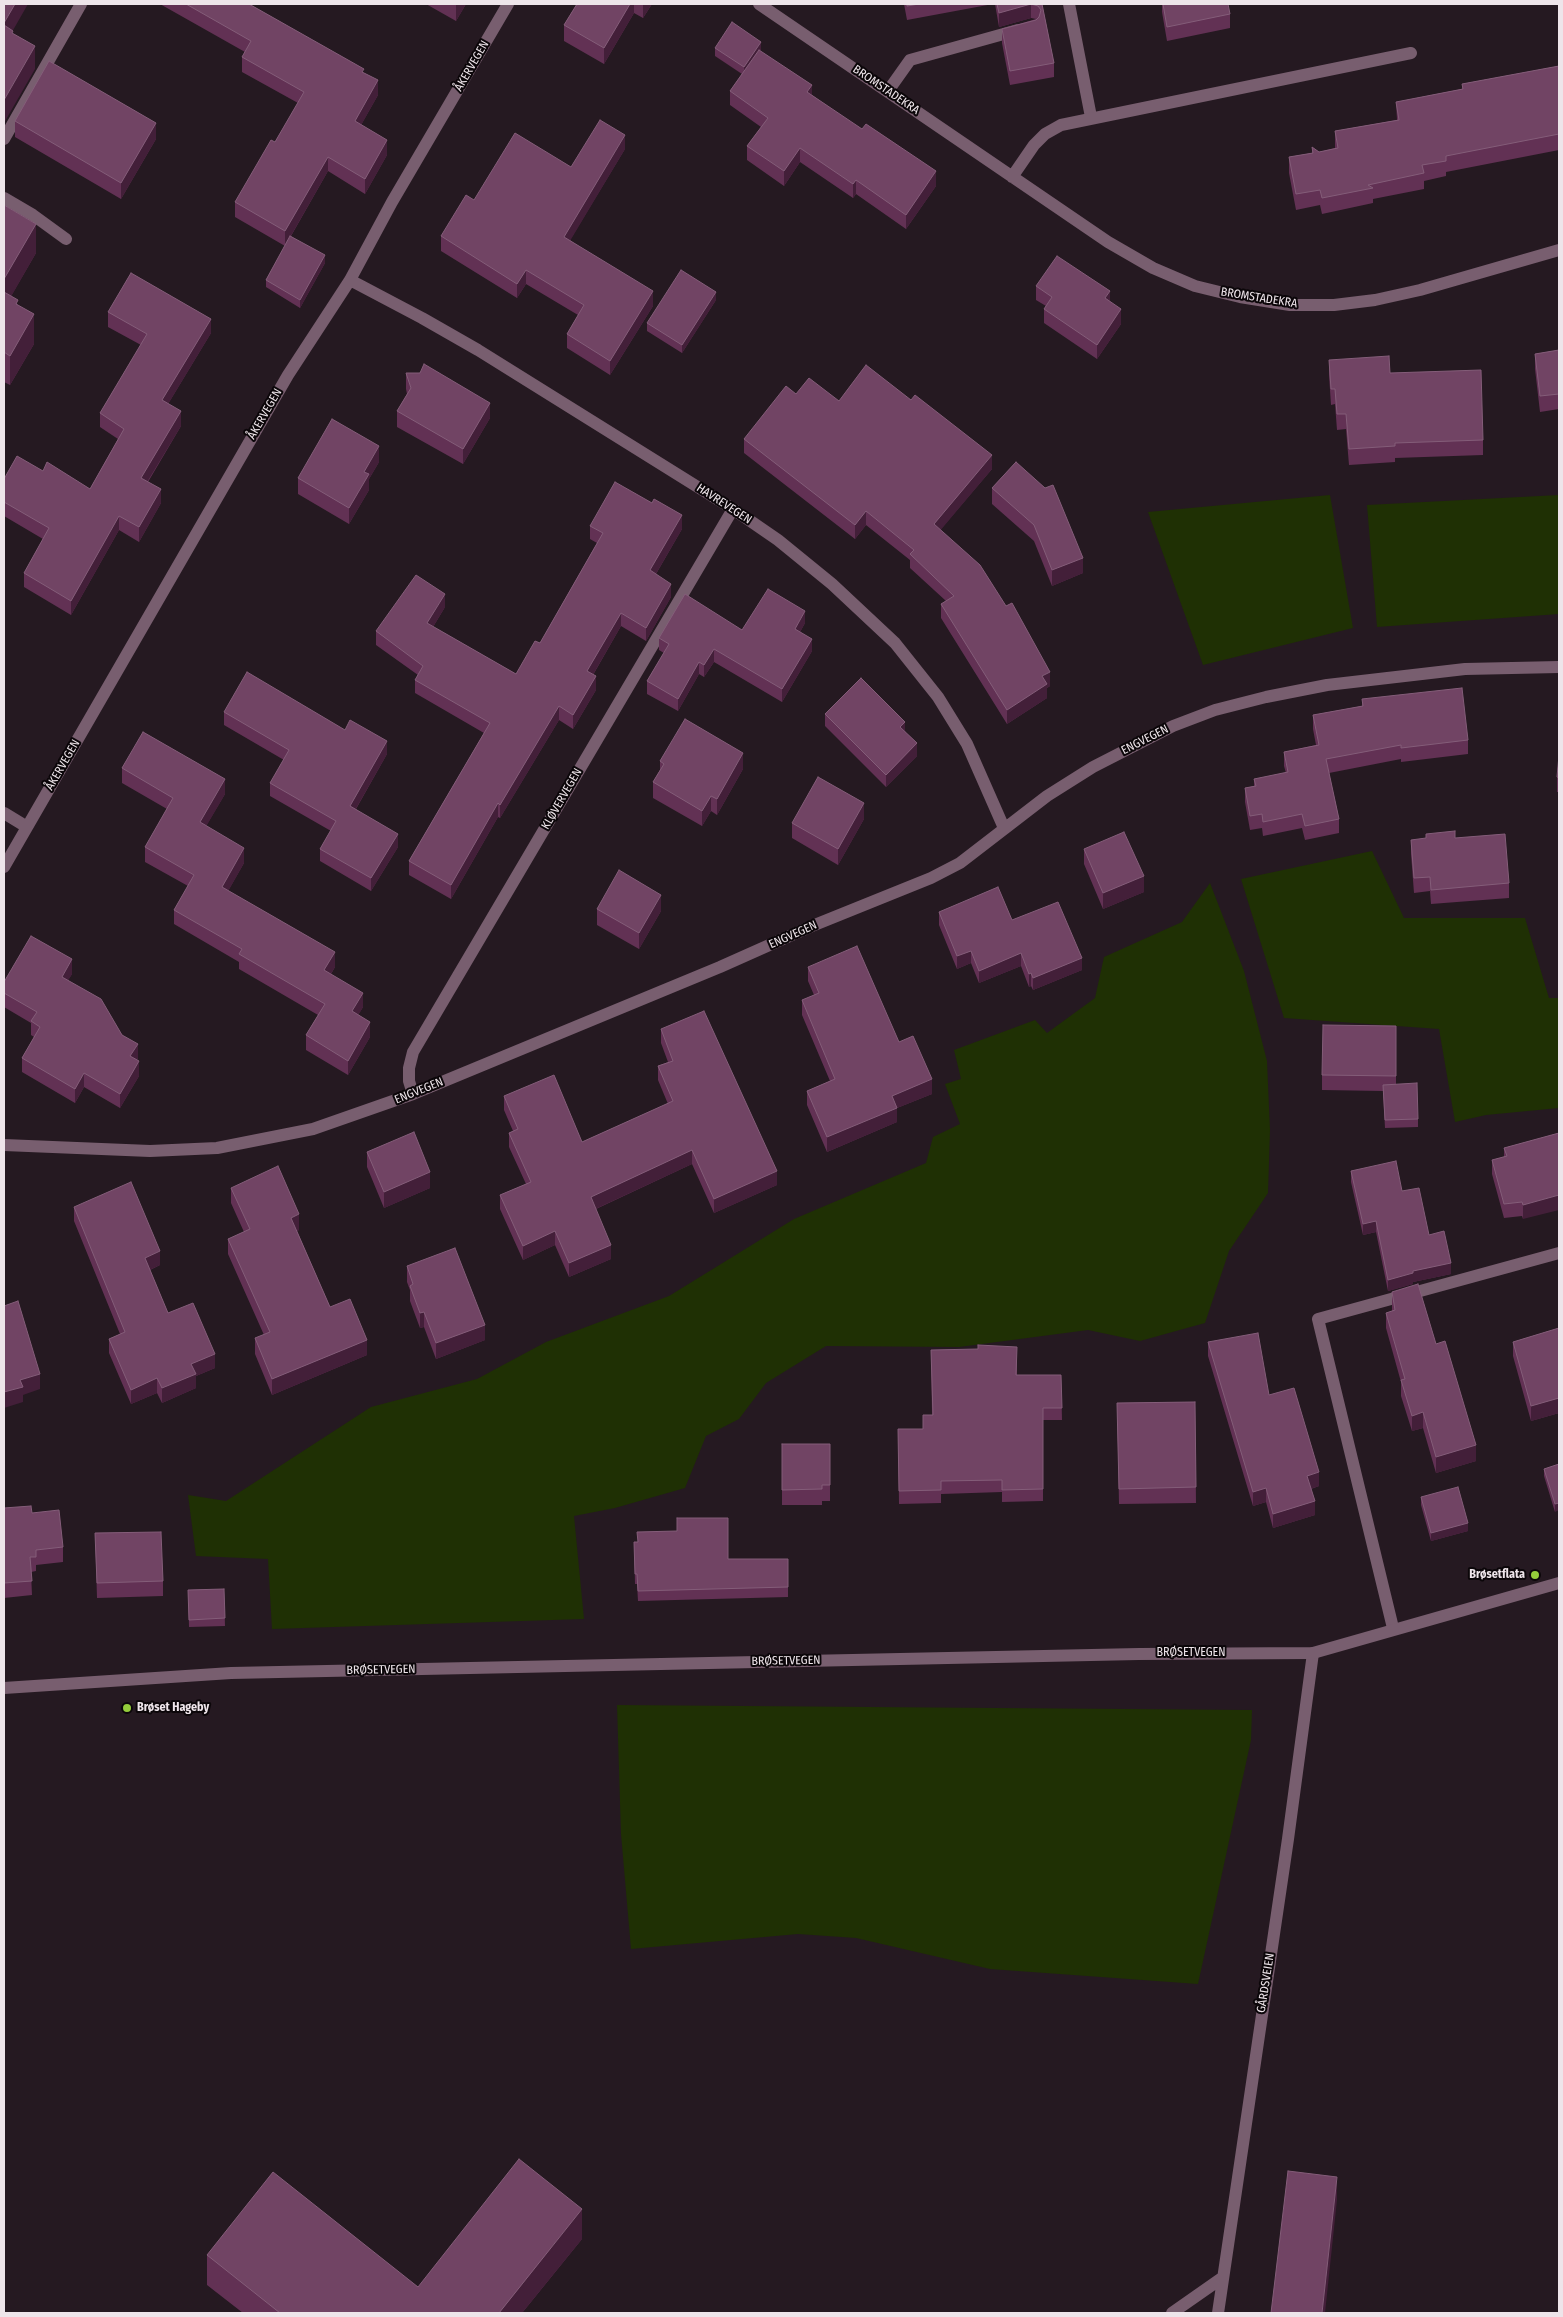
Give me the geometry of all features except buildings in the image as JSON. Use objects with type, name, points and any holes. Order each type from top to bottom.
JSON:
[{"type":"street","points":[[4,139],[81,4]]},
{"type":"street","name":"ÅKERVEGEN","points":[[4,867],[288,375],[350,280],[392,202],[508,4]]},
{"type":"street","name":"BROMSTADEKRA","points":[[759,4],[1108,242],[1153,268],[1195,286],[1240,297],[1290,305],[1334,305],[1375,300],[1420,290],[1559,250]]},
{"type":"street","points":[[1069,4],[1091,117]]},
{"type":"street","points":[[888,92],[910,60],[1033,26]]},
{"type":"street","points":[[1012,177],[1045,134],[1061,125],[1091,117],[1411,53]]},
{"type":"street","points":[[4,198],[33,215],[66,239]]},
{"type":"street","name":"HAVREVEGEN","points":[[350,280],[478,350],[732,509],[778,540],[832,584],[894,643],[938,697],[967,744],[1004,828]]},
{"type":"street","name":"KLØVERVEGEN","points":[[413,1094],[409,1081],[409,1068],[414,1052],[732,509]]},
{"type":"street","name":"ENGVEGEN","points":[[4,1145],[150,1151],[217,1148],[313,1129],[413,1094],[720,967],[812,926],[932,878],[960,863],[1004,828],[1093,767],[1173,726],[1215,710],[1266,696],[1335,684],[1465,669],[1559,667]]},
{"type":"street","points":[[4,813],[26,827]]},
{"type":"street","points":[[1393,1628],[1318,1319],[1559,1253]]},
{"type":"street","name":"BRØSETVEGEN","points":[[4,1688],[230,1673],[1139,1654],[1313,1653],[1393,1628],[1559,1583]]},
{"type":"street","name":"GÅRDSVEIEN","points":[[1218,2313],[1287,1849],[1313,1653]]},
{"type":"street","points":[[1172,2313],[1222,2278]]},
{"type":"green space","points":[[1330,495],[1353,628],[1203,665],[1148,512]]},
{"type":"green space","points":[[1559,495],[1559,614],[1377,627],[1367,505]]},
{"type":"green space","points":[[1372,851],[1404,918],[1525,918],[1549,998],[1559,998],[1559,1108],[1486,1115],[1455,1122],[1439,1029],[1284,1018],[1241,879]]},
{"type":"green space","points":[[1210,883],[1244,971],[1267,1061],[1270,1130],[1268,1193],[1229,1251],[1205,1323],[1140,1341],[1088,1330],[959,1347],[826,1346],[766,1383],[739,1419],[706,1436],[685,1488],[615,1508],[574,1516],[584,1619],[272,1629],[268,1559],[196,1556],[188,1495],[226,1501],[371,1407],[477,1379],[546,1342],[669,1296],[794,1219],[926,1163],[933,1137],[960,1124],[945,1084],[961,1079],[954,1050],[1035,1020],[1047,1033],[1095,998],[1104,957],[1182,922]]},
{"type":"green space","points":[[617,1705],[1252,1710],[1251,1740],[1198,1984],[990,1969],[856,1938],[798,1934],[631,1949],[621,1834]]},
{"type":"place","name":"Brøsetflata","points":[[1535,1575]]},
{"type":"place","name":"Brøset Hageby","points":[[127,1708]]}]
